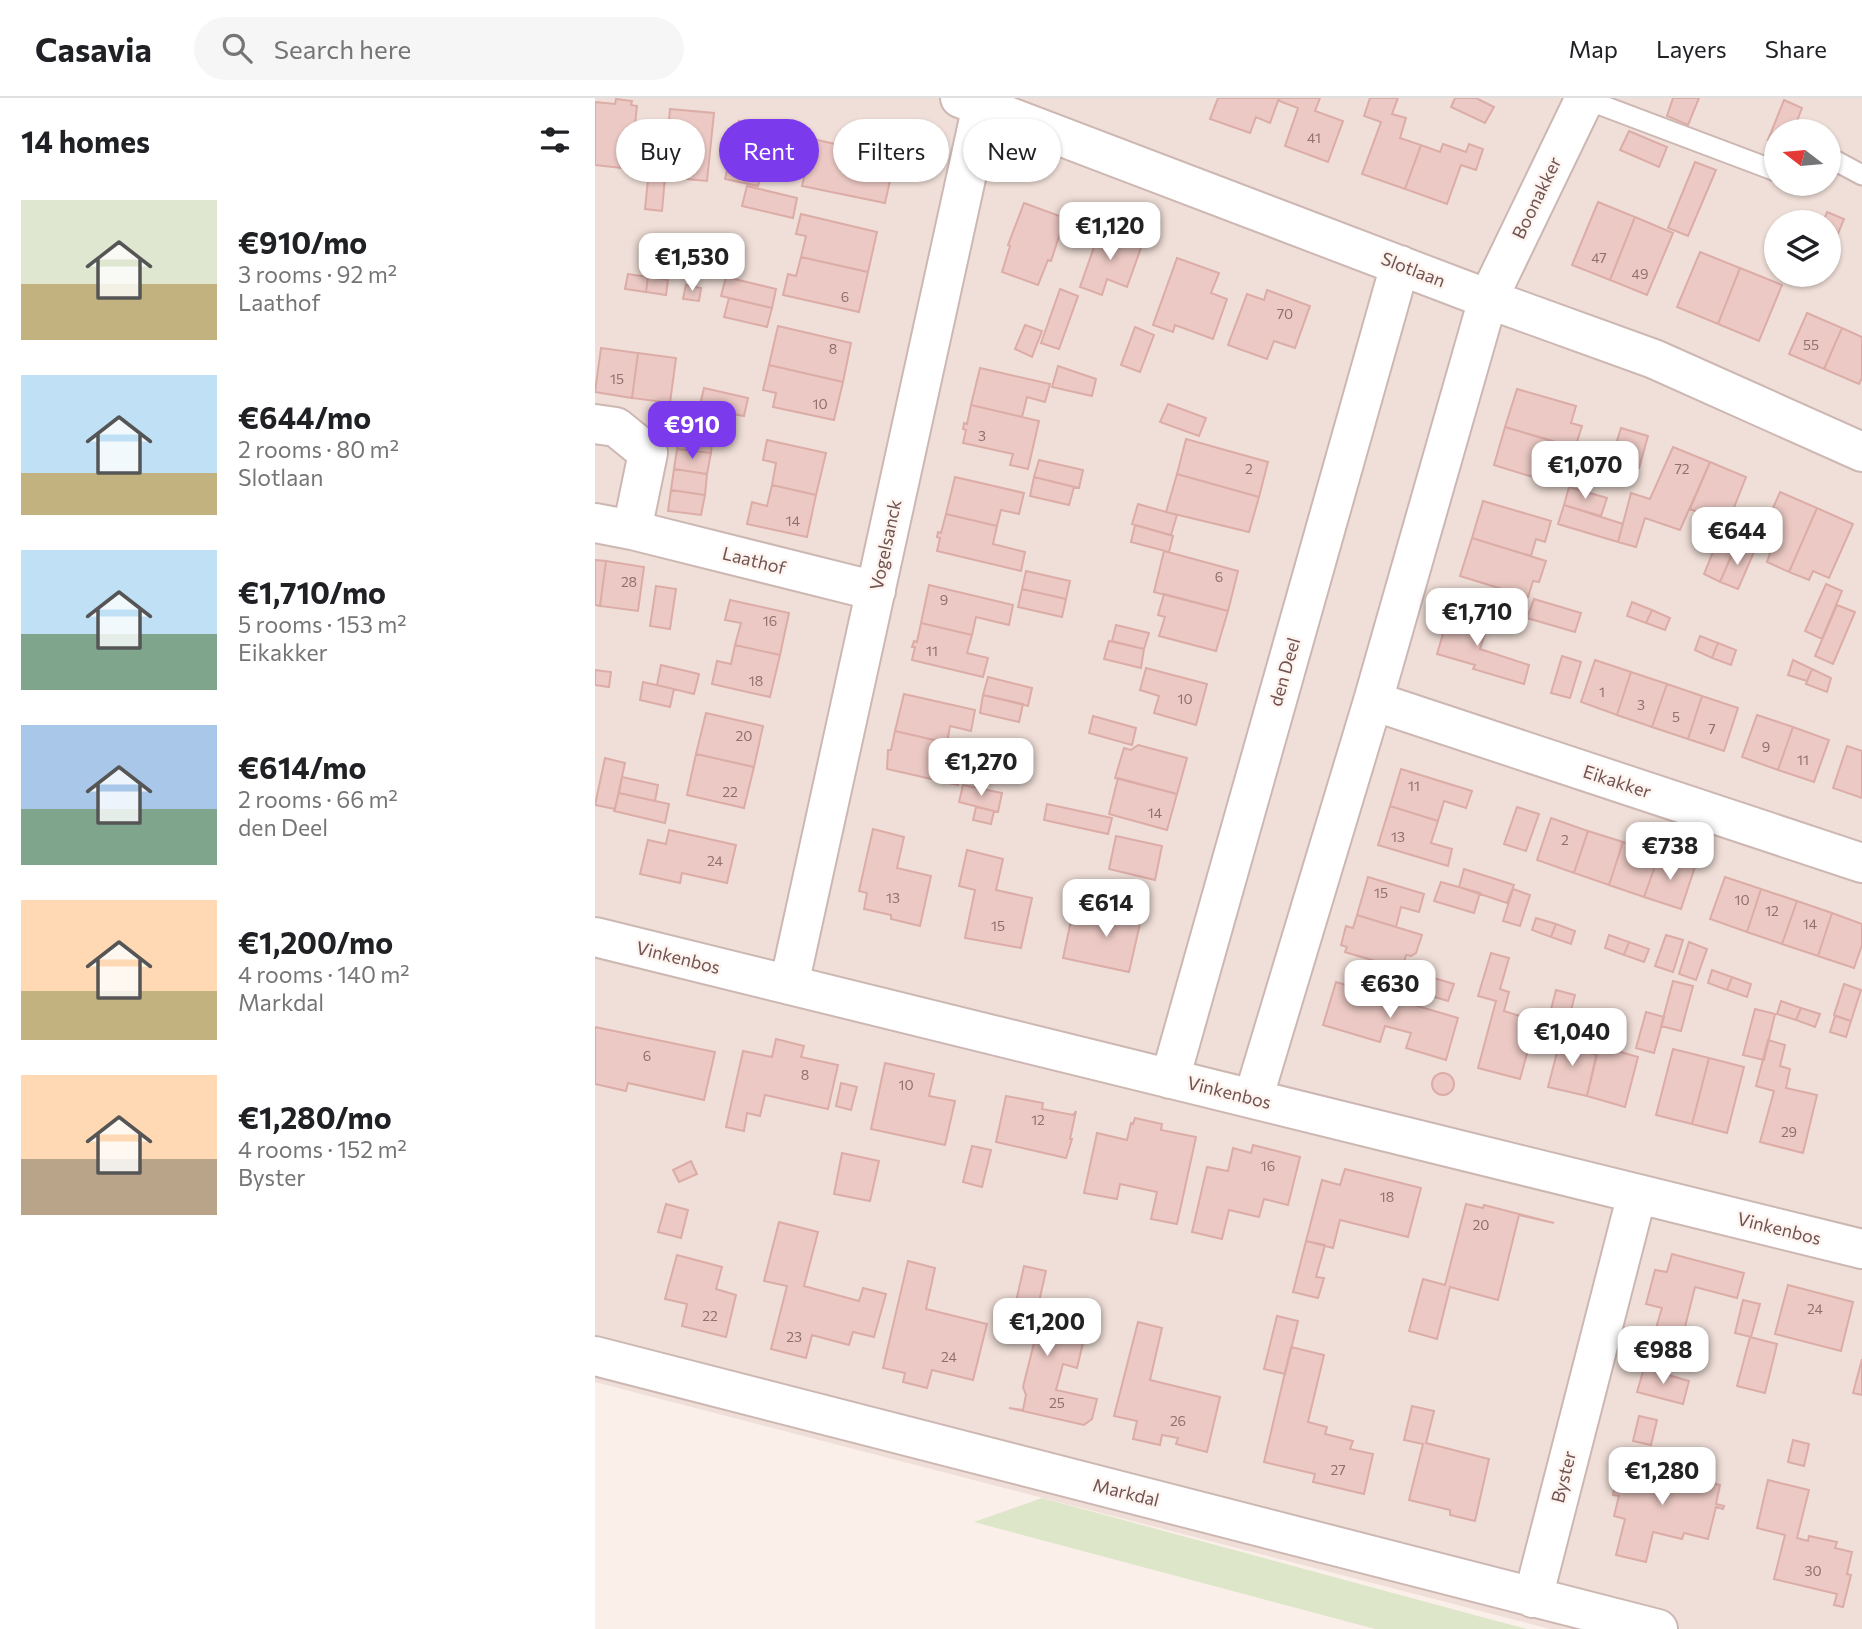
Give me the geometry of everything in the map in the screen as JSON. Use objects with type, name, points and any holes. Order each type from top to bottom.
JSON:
[{"type":"street","name":"Boonakker","points":[[1488,299],[1585,99]]},
{"type":"street","name":"Slotlaan","points":[[971,102],[1488,299],[1654,359],[1862,452]]},
{"type":"street","name":"Vogelsanck","points":[[789,985],[876,591],[971,102]]},
{"type":"street","name":"den Deel","points":[[1171,1079],[1400,265]]},
{"type":"street","points":[[1253,1099],[1373,701],[1488,299]]},
{"type":"street","points":[[595,424],[616,427],[648,453],[632,530]]},
{"type":"street","name":"Laathof","points":[[595,523],[876,591]]},
{"type":"street","name":"Eikakker","points":[[1373,701],[1862,863]]},
{"type":"street","name":"Vinkenbos","points":[[595,937],[1862,1249]]},
{"type":"street","name":"Byster","points":[[1533,1598],[1637,1194]]},
{"type":"street","name":"Markdal","points":[[595,1356],[1658,1629]]},
{"type":"lane","points":[[1585,99],[1764,166]]},
{"type":"lane","points":[[1841,164],[1862,175]]},
{"type":"shaded area","points":[[595,98],[1862,98],[1862,1629],[1550,1629],[595,1382]]},
{"type":"green space","points":[[1042,1498],[1527,1629],[1375,1629],[974,1522]]},
{"type":"building","points":[[1218,98],[1279,98],[1270,123],[1256,117],[1250,133],[1210,119]]},
{"type":"building","points":[[1280,98],[1320,98],[1315,111],[1343,121],[1328,162],[1285,146],[1298,108],[1279,101]]},
{"type":"building","points":[[1370,98],[1398,98],[1392,114],[1406,118],[1400,138],[1421,145],[1405,189],[1362,174],[1381,122],[1364,116]]},
{"type":"building","points":[[1455,98],[1476,98],[1494,107],[1485,123],[1451,107]]},
{"type":"building","points":[[1673,98],[1699,98],[1688,125],[1667,116]]},
{"type":"building","points":[[616,99],[632,101],[631,105],[637,106],[636,119],[616,119],[616,167],[595,165],[595,102],[615,104]]},
{"type":"building","points":[[1784,100],[1802,108],[1798,119],[1776,119]]},
{"type":"building","points":[[670,109],[714,113],[707,181],[705,119],[669,119]]},
{"type":"building","points":[[1629,131],[1667,147],[1659,167],[1620,150]]},
{"type":"building","points":[[819,140],[833,144],[833,182],[890,182],[885,203],[802,186],[803,182],[819,182]]},
{"type":"building","points":[[1443,144],[1466,152],[1469,144],[1483,149],[1476,170],[1461,165],[1447,204],[1405,189],[1421,145],[1440,152]]},
{"type":"building","points":[[1695,162],[1716,170],[1688,236],[1668,228]]},
{"type":"building","points":[[648,182],[665,182],[662,211],[645,209]]},
{"type":"building","points":[[739,182],[759,182],[758,186]]},
{"type":"building","points":[[747,186],[797,198],[793,218],[742,206]]},
{"type":"building","points":[[1598,202],[1635,217],[1610,280],[1572,265]]},
{"type":"building","points":[[1024,203],[1065,218],[1051,261],[1048,260],[1038,285],[1002,272],[1010,246],[1008,245]]},
{"type":"building","points":[[801,214],[877,232],[868,272],[801,257],[806,236],[796,234]]},
{"type":"building","points":[[1635,217],[1673,233],[1647,295],[1610,280]]},
{"type":"building","points":[[1100,230],[1142,245],[1127,287],[1107,279],[1102,295],[1080,287]]},
{"type":"building","points":[[1700,252],[1740,268],[1718,324],[1677,307]]},
{"type":"building","points":[[801,257],[868,272],[859,312],[783,295],[788,274],[796,276]]},
{"type":"building","points":[[1177,258],[1219,273],[1211,293],[1227,299],[1213,339],[1175,325],[1173,332],[1153,325]]},
{"type":"building","points":[[1740,268],[1764,278],[1764,287],[1781,287],[1759,341],[1718,324]]},
{"type":"building","points":[[628,274],[648,277],[646,292],[625,289]]},
{"type":"building","points":[[648,277],[668,280],[666,295],[646,292]]},
{"type":"building","points":[[726,277],[776,289],[772,308],[721,296]]},
{"type":"building","points":[[686,285],[701,288],[699,301],[683,299]]},
{"type":"building","points":[[1060,289],[1078,296],[1059,349],[1041,343]]},
{"type":"building","points":[[1267,290],[1310,306],[1295,348],[1274,341],[1267,359],[1228,345],[1247,294],[1264,300]]},
{"type":"building","points":[[729,298],[772,308],[767,327],[724,317]]},
{"type":"building","points":[[1807,313],[1842,328],[1824,369],[1789,354]]},
{"type":"building","points":[[1025,325],[1042,331],[1032,357],[1015,349]]},
{"type":"building","points":[[778,326],[851,343],[843,382],[769,365]]},
{"type":"building","points":[[1135,327],[1154,335],[1140,372],[1121,365]]},
{"type":"building","points":[[1842,328],[1862,337],[1862,378],[1859,384],[1824,369]]},
{"type":"building","points":[[601,348],[638,353],[632,398],[595,392]]},
{"type":"building","points":[[638,353],[676,358],[670,403],[632,398]]},
{"type":"building","points":[[769,365],[843,382],[834,420],[773,407],[776,393],[763,390]]},
{"type":"building","points":[[1058,366],[1096,379],[1092,396],[1052,387]]},
{"type":"building","points":[[980,368],[1050,384],[1045,402],[1027,397],[1022,417],[971,405]]},
{"type":"building","points":[[704,388],[748,398],[744,416],[683,405],[700,405]]},
{"type":"building","points":[[1517,389],[1576,406],[1571,423],[1582,426],[1575,448],[1505,427]]},
{"type":"building","points":[[1168,404],[1206,418],[1199,436],[1160,422]]},
{"type":"building","points":[[683,405],[724,411],[720,433],[713,433],[711,453],[677,449]]},
{"type":"building","points":[[971,405],[1039,421],[1028,469],[1010,465],[1013,454],[963,443],[966,430],[963,429],[964,423],[967,424]]},
{"type":"building","points":[[1505,427],[1563,444],[1552,483],[1494,465]]},
{"type":"building","points":[[1621,428],[1648,436],[1639,468],[1611,460]]},
{"type":"building","points":[[1186,439],[1268,462],[1259,497],[1177,474]]},
{"type":"building","points":[[767,440],[826,453],[816,495],[772,485],[776,463],[763,460]]},
{"type":"building","points":[[1673,447],[1710,462],[1680,530],[1645,518],[1636,547],[1618,542],[1631,493],[1650,499]]},
{"type":"building","points":[[677,449],[711,453],[707,474],[674,469]]},
{"type":"building","points":[[1039,460],[1083,470],[1079,488],[1034,477]]},
{"type":"building","points":[[1710,462],[1746,477],[1724,533],[1706,526],[1709,517],[1690,509]]},
{"type":"building","points":[[674,469],[707,474],[705,495],[671,490]]},
{"type":"building","points":[[1177,474],[1259,497],[1249,532],[1166,512]]},
{"type":"building","points":[[955,477],[1024,493],[1019,514],[1001,510],[997,526],[946,514]]},
{"type":"building","points":[[1034,477],[1074,487],[1069,505],[1030,496]]},
{"type":"building","points":[[772,485],[816,495],[807,537],[747,524],[752,502],[767,506]]},
{"type":"building","points":[[1569,487],[1607,498],[1601,516],[1564,505]]},
{"type":"building","points":[[671,490],[705,495],[701,515],[668,511]]},
{"type":"building","points":[[1780,492],[1817,508],[1789,572],[1767,562],[1770,553],[1756,547]]},
{"type":"building","points":[[1483,501],[1551,521],[1545,542],[1536,539],[1531,556],[1472,538]]},
{"type":"building","points":[[1138,504],[1177,515],[1171,535],[1132,524]]},
{"type":"building","points":[[1564,505],[1623,524],[1618,542],[1558,524]]},
{"type":"building","points":[[1817,508],[1853,524],[1829,578],[1813,571],[1809,580],[1789,572]]},
{"type":"building","points":[[946,514],[997,526],[993,544],[1025,552],[1021,571],[937,551],[940,538],[937,537],[938,532],[941,533]]},
{"type":"building","points":[[1135,525],[1173,536],[1169,552],[1131,542]]},
{"type":"building","points":[[1719,537],[1736,545],[1720,582],[1704,574]]},
{"type":"building","points":[[1472,538],[1546,561],[1539,582],[1533,581],[1528,597],[1460,576]]},
{"type":"building","points":[[1736,545],[1754,552],[1738,589],[1720,582]]},
{"type":"building","points":[[1164,551],[1238,571],[1228,611],[1154,592]]},
{"type":"building","points":[[595,560],[606,561],[600,606],[595,605]]},
{"type":"building","points":[[606,561],[644,567],[638,611],[600,606]]},
{"type":"building","points":[[1026,571],[1070,581],[1066,599],[1022,589]]},
{"type":"building","points":[[1826,584],[1842,591],[1822,639],[1805,631]]},
{"type":"building","points":[[929,585],[1013,605],[1009,625],[976,617],[972,635],[921,623]]},
{"type":"building","points":[[656,586],[676,589],[670,629],[650,626]]},
{"type":"building","points":[[1022,589],[1066,599],[1062,617],[1018,607]]},
{"type":"building","points":[[1164,594],[1228,611],[1216,651],[1159,636],[1165,617],[1158,615]]},
{"type":"building","points":[[1534,599],[1581,613],[1575,632],[1527,618]]},
{"type":"building","points":[[730,600],[789,613],[780,655],[735,645],[741,623],[725,620]]},
{"type":"building","points":[[1632,602],[1652,610],[1646,623],[1627,616]]},
{"type":"building","points":[[1837,605],[1855,612],[1833,664],[1815,656]]},
{"type":"building","points":[[1450,610],[1489,622],[1480,649],[1529,665],[1524,684],[1473,669],[1475,665],[1437,654]]},
{"type":"building","points":[[1652,610],[1670,618],[1665,630],[1646,623]]},
{"type":"building","points":[[921,623],[972,635],[967,653],[988,658],[983,677],[912,660],[915,647],[912,647],[914,641],[917,642]]},
{"type":"building","points":[[1116,625],[1149,633],[1144,649],[1112,641]]},
{"type":"building","points":[[1700,636],[1718,643],[1712,658],[1695,650]]},
{"type":"building","points":[[1109,641],[1144,649],[1141,668],[1104,659]]},
{"type":"building","points":[[1718,643],[1736,650],[1731,665],[1712,658]]},
{"type":"building","points":[[735,645],[780,655],[770,697],[712,684],[717,661],[731,664]]},
{"type":"building","points":[[1562,656],[1581,662],[1570,698],[1551,693]]},
{"type":"building","points":[[1595,660],[1631,672],[1617,715],[1581,702]]},
{"type":"building","points":[[1793,660],[1812,669],[1807,681],[1788,675]]},
{"type":"building","points":[[661,665],[699,674],[694,694],[657,685]]},
{"type":"building","points":[[1146,668],[1207,684],[1196,725],[1154,713],[1159,696],[1140,690]]},
{"type":"building","points":[[1812,669],[1831,678],[1827,692],[1806,684]]},
{"type":"building","points":[[595,670],[611,672],[609,687],[595,685]]},
{"type":"building","points":[[1631,672],[1667,684],[1652,727],[1617,715]]},
{"type":"building","points":[[988,677],[1032,688],[1028,706],[983,695]]},
{"type":"building","points":[[643,682],[674,689],[670,707],[640,700]]},
{"type":"building","points":[[1667,684],[1702,696],[1688,739],[1652,727]]},
{"type":"building","points":[[904,694],[975,710],[971,731],[950,726],[947,743],[895,731]]},
{"type":"building","points":[[983,695],[1023,704],[1019,722],[980,713]]},
{"type":"building","points":[[1702,696],[1738,708],[1724,751],[1688,739]]},
{"type":"building","points":[[706,713],[763,726],[754,767],[696,754]]},
{"type":"building","points":[[1757,715],[1793,727],[1778,770],[1742,757]]},
{"type":"building","points":[[1093,716],[1136,728],[1132,745],[1089,733]]},
{"type":"building","points":[[1793,727],[1829,740],[1814,782],[1778,770]]},
{"type":"building","points":[[895,731],[947,743],[943,762],[962,766],[958,785],[887,769],[888,750],[891,750]]},
{"type":"building","points":[[1138,745],[1187,758],[1177,794],[1115,778],[1124,748],[1131,750]]},
{"type":"building","points":[[1847,746],[1862,751],[1862,798],[1833,788]]},
{"type":"building","points":[[696,754],[754,767],[744,808],[687,795]]},
{"type":"building","points":[[605,758],[625,763],[615,809],[595,805]]},
{"type":"building","points":[[1401,769],[1472,791],[1466,808],[1444,801],[1438,821],[1390,806]]},
{"type":"building","points":[[622,777],[658,785],[655,801],[619,793]]},
{"type":"building","points":[[1118,778],[1177,794],[1167,830],[1109,814]]},
{"type":"building","points":[[963,785],[1002,793],[998,812],[959,802]]},
{"type":"building","points":[[619,793],[669,804],[665,823],[614,811]]},
{"type":"building","points":[[1047,804],[1112,818],[1108,834],[1044,820]]},
{"type":"building","points":[[1390,806],[1438,821],[1431,843],[1452,849],[1448,866],[1378,845]]},
{"type":"building","points":[[976,807],[994,811],[991,824],[973,820]]},
{"type":"building","points":[[1517,807],[1539,814],[1526,851],[1504,844]]},
{"type":"building","points":[[1551,818],[1588,831],[1574,873],[1537,860]]},
{"type":"building","points":[[873,829],[904,837],[897,868],[931,876],[920,926],[891,919],[891,915],[864,909],[867,893],[859,891]]},
{"type":"building","points":[[669,830],[736,845],[727,883],[682,873],[680,883],[640,874],[648,840],[666,844]]},
{"type":"building","points":[[1588,831],[1623,842],[1609,885],[1574,873]]},
{"type":"building","points":[[1116,836],[1162,846],[1155,880],[1109,869]]},
{"type":"building","points":[[1623,842],[1659,855],[1644,897],[1609,885]]},
{"type":"building","points":[[967,850],[1003,859],[996,890],[1032,898],[1021,948],[965,938],[975,890],[959,886]]},
{"type":"building","points":[[1659,855],[1695,867],[1681,909],[1644,897]]},
{"type":"building","points":[[1464,869],[1514,885],[1507,903],[1459,887]]},
{"type":"building","points":[[1368,877],[1424,894],[1419,912],[1401,907],[1396,927],[1357,915]]},
{"type":"building","points":[[1725,877],[1761,889],[1747,932],[1710,919]]},
{"type":"building","points":[[1441,882],[1480,893],[1474,913],[1434,901]]},
{"type":"building","points":[[1513,889],[1530,895],[1520,926],[1503,921]]},
{"type":"building","points":[[1761,889],[1797,901],[1782,944],[1747,932]]},
{"type":"building","points":[[1119,900],[1144,906],[1129,972],[1063,958],[1072,916],[1113,925]]},
{"type":"building","points":[[1797,901],[1832,913],[1818,956],[1782,944]]},
{"type":"building","points":[[1832,913],[1862,924],[1862,945],[1854,968],[1818,956]]},
{"type":"building","points":[[1357,915],[1422,935],[1416,953],[1406,955],[1402,969],[1345,952],[1347,947],[1341,945],[1346,926],[1353,928]]},
{"type":"building","points":[[1536,918],[1556,924],[1551,937],[1532,930]]},
{"type":"building","points":[[1556,924],[1575,931],[1571,944],[1551,937]]},
{"type":"building","points":[[1609,935],[1629,942],[1624,955],[1605,948]]},
{"type":"building","points":[[1666,935],[1683,940],[1673,972],[1655,966]]},
{"type":"building","points":[[1629,942],[1649,949],[1644,962],[1624,955]]},
{"type":"building","points":[[1689,942],[1707,949],[1696,980],[1679,974]]},
{"type":"building","points":[[1491,953],[1509,958],[1500,989],[1509,992],[1504,1011],[1545,1024],[1540,1045],[1530,1043],[1520,1079],[1478,1068],[1496,1001],[1478,996]]},
{"type":"building","points":[[1712,970],[1732,977],[1727,990],[1708,983]]},
{"type":"building","points":[[1413,972],[1454,984],[1448,1001],[1408,989]]},
{"type":"building","points":[[1732,977],[1751,984],[1747,997],[1727,990]]},
{"type":"building","points":[[1673,981],[1693,986],[1681,1031],[1661,1026]]},
{"type":"building","points":[[1336,982],[1458,1018],[1446,1060],[1406,1048],[1411,1033],[1385,1026],[1380,1042],[1323,1025]]},
{"type":"building","points":[[1844,984],[1861,990],[1851,1021],[1834,1015]]},
{"type":"building","points":[[1556,990],[1575,995],[1566,1030],[1547,1025]]},
{"type":"building","points":[[1781,1001],[1801,1008],[1796,1020],[1777,1014]]},
{"type":"building","points":[[1801,1008],[1820,1014],[1815,1027],[1796,1020]]},
{"type":"building","points":[[1755,1009],[1775,1014],[1764,1060],[1743,1055]]},
{"type":"building","points":[[1646,1012],[1664,1017],[1654,1053],[1636,1048]]},
{"type":"building","points":[[1835,1016],[1851,1021],[1846,1037],[1830,1032]]},
{"type":"building","points":[[595,1027],[715,1052],[704,1100],[628,1083],[626,1091],[595,1084]]},
{"type":"building","points":[[1561,1037],[1583,1043],[1581,1051],[1597,1055],[1587,1096],[1548,1087]]},
{"type":"building","points":[[1600,1038],[1620,1043],[1617,1051],[1638,1057],[1625,1107],[1587,1096]]},
{"type":"building","points":[[776,1039],[804,1046],[801,1057],[838,1065],[828,1109],[765,1095],[760,1116],[747,1113],[744,1131],[726,1127],[743,1051],[772,1057]]},
{"type":"building","points":[[1768,1040],[1785,1045],[1780,1066],[1790,1069],[1786,1088],[1817,1095],[1803,1153],[1760,1142],[1774,1091],[1756,1086]]},
{"type":"building","points":[[1673,1049],[1709,1058],[1692,1124],[1656,1115]]},
{"type":"building","points":[[1709,1058],[1744,1067],[1727,1133],[1692,1124]]},
{"type":"building","points":[[885,1063],[934,1074],[929,1096],[955,1101],[945,1145],[871,1129]]},
{"type":"building","points":[[1443,1073],[1451,1076],[1454,1084],[1451,1092],[1443,1095],[1435,1092],[1432,1084],[1435,1076]]},
{"type":"building","points":[[841,1083],[857,1087],[851,1110],[836,1106]]},
{"type":"building","points":[[1006,1096],[1043,1103],[1042,1109],[1073,1115],[1076,1111],[1066,1158],[996,1142]]},
{"type":"building","points":[[1135,1118],[1162,1124],[1161,1130],[1196,1137],[1177,1224],[1151,1219],[1157,1192],[1120,1184],[1117,1199],[1084,1193],[1097,1133],[1127,1140]]},
{"type":"building","points":[[1253,1145],[1300,1157],[1288,1205],[1264,1199],[1259,1217],[1229,1210],[1222,1239],[1192,1232],[1207,1167],[1228,1171],[1233,1148],[1251,1153]]},
{"type":"building","points":[[972,1146],[991,1150],[982,1187],[963,1182]]},
{"type":"building","points":[[842,1153],[879,1161],[870,1201],[834,1194]]},
{"type":"building","points":[[691,1161],[697,1174],[679,1182],[673,1170]]},
{"type":"building","points":[[1345,1169],[1421,1188],[1408,1237],[1340,1220],[1333,1248],[1306,1241],[1322,1180],[1340,1185]]},
{"type":"building","points":[[666,1204],[688,1210],[681,1238],[658,1232]]},
{"type":"building","points":[[1466,1204],[1483,1208],[1484,1205],[1554,1223],[1519,1215],[1498,1300],[1450,1287],[1437,1339],[1409,1331],[1423,1279],[1445,1285]]},
{"type":"building","points":[[779,1222],[818,1232],[804,1286],[859,1301],[863,1288],[886,1294],[874,1337],[853,1332],[849,1345],[812,1335],[806,1358],[771,1349],[787,1286],[764,1281]]},
{"type":"building","points":[[1306,1241],[1325,1245],[1316,1277],[1324,1278],[1318,1298],[1293,1292]]},
{"type":"building","points":[[1672,1254],[1744,1273],[1737,1298],[1695,1287],[1683,1335],[1656,1328],[1662,1308],[1646,1304],[1655,1270],[1667,1272]]},
{"type":"building","points":[[677,1255],[722,1267],[716,1289],[736,1295],[726,1337],[682,1326],[687,1304],[665,1299]]},
{"type":"building","points":[[908,1261],[935,1268],[926,1309],[987,1324],[973,1380],[932,1370],[927,1388],[903,1382],[905,1373],[883,1368]]},
{"type":"building","points":[[1024,1266],[1046,1271],[1038,1306],[1044,1307],[1039,1329],[1084,1339],[1077,1368],[1063,1364],[1056,1390],[1097,1399],[1092,1419],[1084,1425],[1009,1408],[1023,1410],[1026,1395],[1023,1387],[1035,1339],[1009,1333]]},
{"type":"building","points":[[1788,1285],[1853,1302],[1841,1351],[1775,1334]]},
{"type":"building","points":[[1743,1300],[1760,1304],[1751,1337],[1735,1333]]},
{"type":"building","points":[[1277,1316],[1298,1321],[1285,1374],[1264,1369]]},
{"type":"building","points":[[1138,1322],[1162,1328],[1150,1380],[1220,1397],[1207,1452],[1176,1444],[1178,1438],[1162,1435],[1160,1445],[1133,1439],[1137,1421],[1114,1416]]},
{"type":"building","points":[[1750,1337],[1777,1344],[1765,1393],[1737,1386]]},
{"type":"building","points":[[1291,1347],[1324,1355],[1308,1422],[1327,1427],[1325,1434],[1353,1441],[1350,1449],[1373,1454],[1364,1494],[1313,1482],[1315,1474],[1264,1462]]},
{"type":"building","points":[[1862,1359],[1862,1395],[1853,1393]]},
{"type":"building","points":[[1644,1368],[1689,1381],[1683,1404],[1637,1392]]},
{"type":"building","points":[[1412,1406],[1434,1411],[1426,1443],[1489,1459],[1475,1521],[1450,1515],[1450,1510],[1409,1500],[1423,1444],[1404,1440]]},
{"type":"building","points":[[1639,1416],[1657,1420],[1651,1445],[1633,1441]]},
{"type":"building","points":[[1793,1440],[1809,1444],[1804,1466],[1788,1462]]},
{"type":"building","points":[[1628,1462],[1670,1472],[1671,1466],[1691,1471],[1689,1477],[1720,1485],[1716,1504],[1724,1506],[1723,1509],[1716,1507],[1708,1539],[1684,1533],[1682,1539],[1653,1532],[1646,1562],[1616,1555],[1625,1519],[1614,1516],[1619,1496],[1613,1495],[1616,1480],[1623,1481]]},
{"type":"building","points":[[1768,1480],[1809,1490],[1797,1538],[1808,1541],[1809,1536],[1837,1542],[1835,1548],[1852,1552],[1847,1574],[1851,1575],[1843,1607],[1834,1605],[1837,1594],[1774,1579],[1785,1535],[1757,1528]]}]
